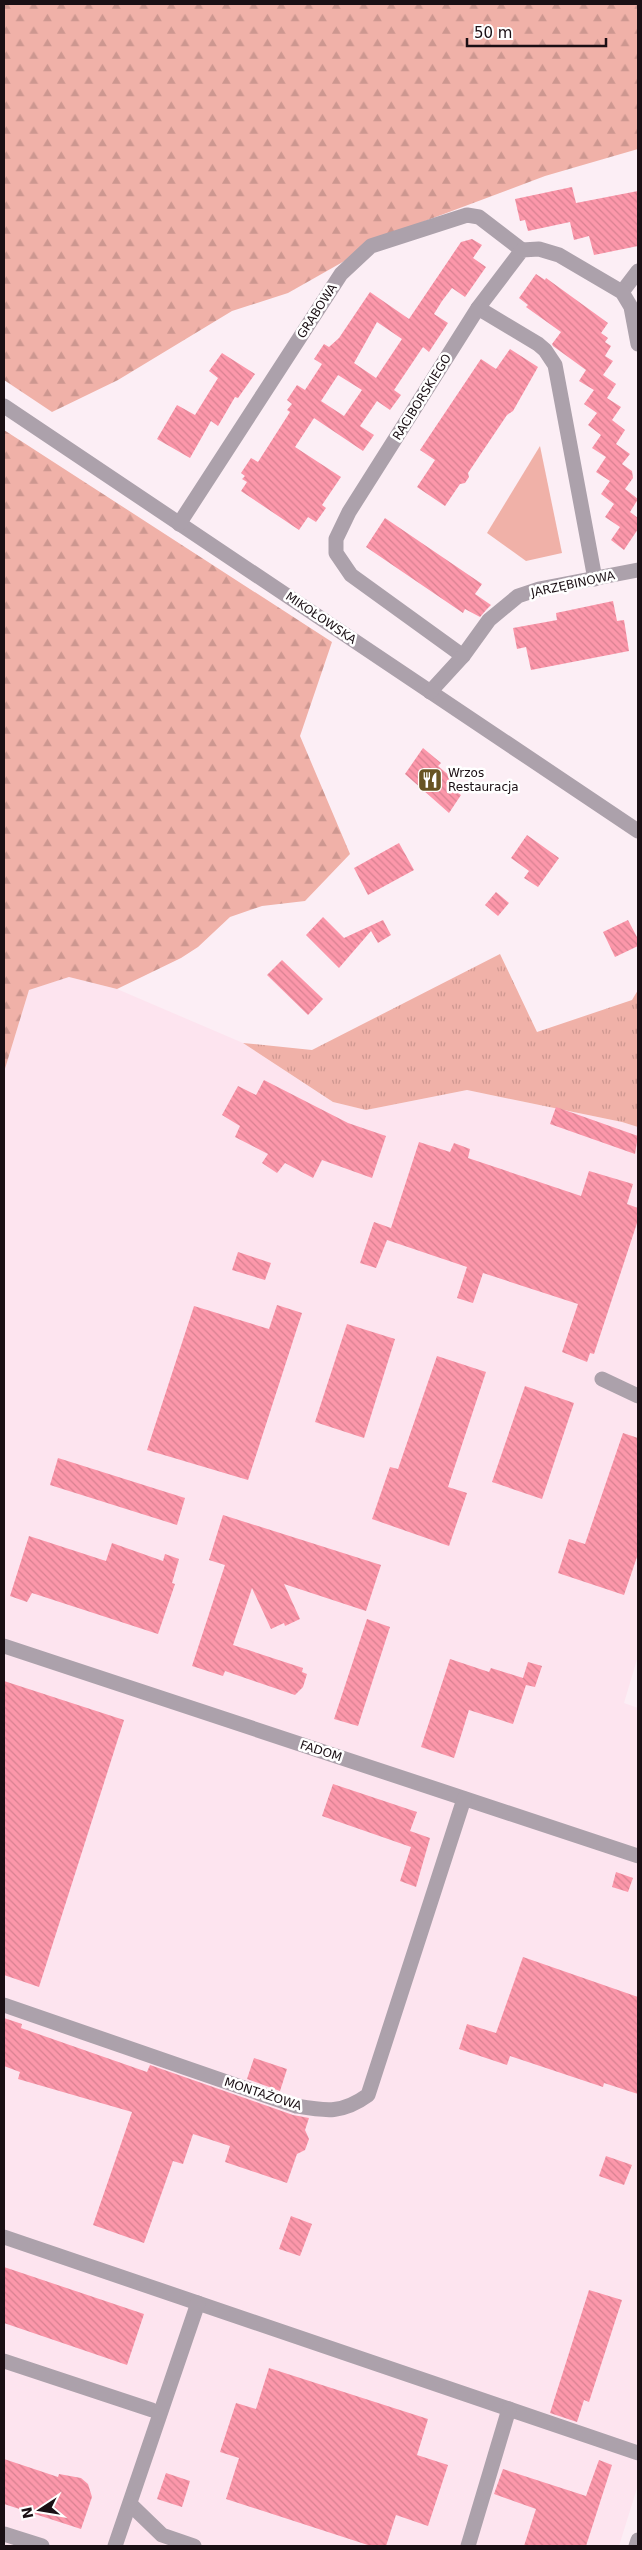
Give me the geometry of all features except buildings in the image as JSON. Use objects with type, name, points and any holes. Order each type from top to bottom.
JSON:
[{"type":"street","name":"GRABOWA","points":[[180,524],[341,274],[371,246],[467,215],[480,217],[522,250]]},
{"type":"street","points":[[522,250],[540,249],[559,255],[622,292],[631,307],[638,344]]},
{"type":"street","name":"RACIBORSKIEGO","points":[[463,656],[351,575],[336,553],[336,539],[349,512],[478,308],[522,250]]},
{"type":"street","points":[[622,292],[638,271]]},
{"type":"street","points":[[478,308],[538,344],[545,350],[555,365],[595,578]]},
{"type":"street","name":"MIKOŁOWSKA","points":[[4,406],[638,831]]},
{"type":"street","name":"JARZĘBINOWA","points":[[430,692],[463,656],[489,620],[518,596],[539,589],[638,570]]},
{"type":"street","points":[[602,1379],[638,1396]]},
{"type":"street","name":"FADOM","points":[[4,1646],[638,1856]]},
{"type":"street","name":"MONTAŻOWA","points":[[4,2005],[296,2106],[328,2112],[353,2106],[368,2095],[464,1799]]},
{"type":"street","points":[[4,2237],[638,2453]]},
{"type":"street","points":[[115,2546],[198,2304]]},
{"type":"street","points":[[4,2362],[152,2410]]},
{"type":"street","points":[[468,2546],[509,2409]]},
{"type":"street","points":[[130,2504],[162,2535],[194,2546]]},
{"type":"street","points":[[4,2534],[42,2546]]},
{"type":"street","points":[[636,2546],[638,2540]]},
{"type":"shaded area","points":[[69,977],[117,989],[243,1043],[333,1102],[366,1110],[467,1090],[622,1122],[638,1127],[638,1656],[624,1703],[638,1708],[638,2485],[619,2546],[4,2546],[4,1072],[29,990]]},
{"type":"green space","points":[[4,4],[638,4],[638,149],[545,176],[409,227],[371,246],[288,293],[232,311],[118,380],[52,412],[4,380]]},
{"type":"green space","points":[[4,430],[332,642],[300,736],[350,854],[305,901],[262,906],[230,917],[198,947],[181,958],[117,989],[69,977],[29,990],[4,1072]]},
{"type":"green space","points":[[540,446],[562,553],[526,561],[487,533]]},
{"type":"green space","points":[[500,954],[537,1032],[632,1000],[638,990],[638,1127],[622,1122],[467,1090],[366,1110],[333,1102],[243,1043],[312,1050]]},
{"type":"place","name":"Wrzos Restauracja","points":[[430,780]]}]
